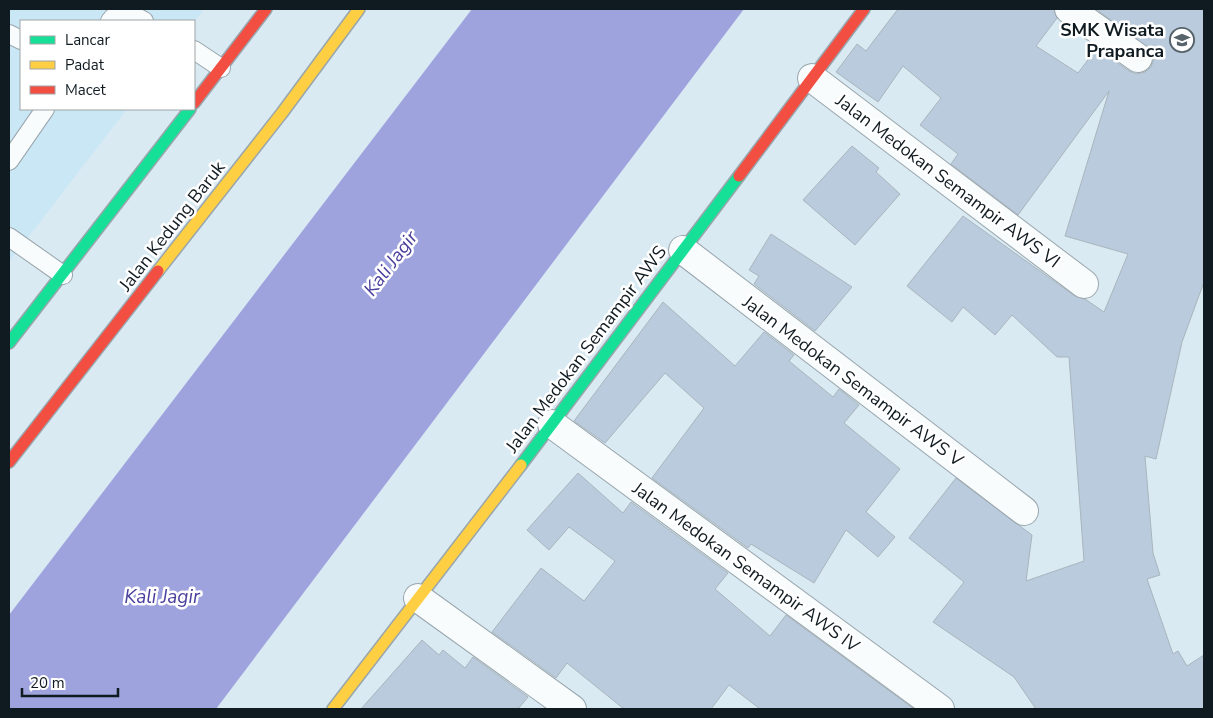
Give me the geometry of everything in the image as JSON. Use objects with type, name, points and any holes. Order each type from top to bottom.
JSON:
[{"type":"main road","points":[[195,102],[266,9]]},
{"type":"main road","name":"Jalan Kedung Baruk","points":[[9,462],[282,113],[359,9]]},
{"type":"main road","name":"Jalan Medokan Semampir AWS","points":[[333,709],[552,424],[864,9]]},
{"type":"main road","points":[[9,343],[189,110]]},
{"type":"street","points":[[1069,9],[1138,58]]},
{"type":"street","name":"Jalan Medokan Semampir AWS VI","points":[[812,78],[1084,284]]},
{"type":"street","name":"Jalan Medokan Semampir AWS V","points":[[682,250],[1024,511]]},
{"type":"street","name":"Jalan Medokan Semampir AWS IV","points":[[552,424],[940,709]]},
{"type":"street","points":[[418,598],[572,709]]},
{"type":"lane","points":[[111,20],[114,15],[123,13],[131,14],[142,20]]},
{"type":"lane","points":[[195,51],[220,68]]},
{"type":"lane","points":[[9,161],[44,110]]},
{"type":"lane","points":[[9,237],[63,275]]},
{"type":"shaded area","points":[[9,9],[204,9],[195,21],[20,20],[20,110],[126,110],[9,262]]},
{"type":"water","name":"Kali Jagir","points":[[472,9],[744,9],[216,709],[9,709],[9,615]]},
{"type":"building","points":[[898,9],[1054,9],[1057,18],[1036,46],[1078,73],[1097,48],[1129,71],[1137,74],[1145,72],[1151,67],[1154,59],[1152,51],[1096,9],[1204,9],[1204,282],[1182,342],[1156,459],[1145,456],[1153,553],[1160,575],[1147,579],[1173,654],[1178,651],[1187,666],[1204,655],[1204,709],[1036,709],[1014,677],[933,622],[964,582],[909,538],[956,478],[1032,535],[1026,581],[1084,561],[1069,357],[1057,357],[1012,315],[995,335],[963,307],[952,322],[907,286],[963,216],[1075,296],[1085,299],[1104,312],[1128,254],[1065,236],[1109,91],[1018,215],[951,164],[958,154],[920,125],[941,98],[903,66],[878,102],[836,72],[857,44],[866,51]]},
{"type":"building","points":[[852,146],[879,168],[876,172],[900,194],[855,245],[803,200]]},
{"type":"building","points":[[771,234],[852,287],[815,331],[754,284],[759,276],[749,270]]},
{"type":"building","points":[[663,302],[735,366],[764,332],[794,355],[789,361],[833,397],[839,389],[859,405],[844,423],[900,469],[866,512],[895,537],[878,557],[846,530],[814,583],[751,544],[748,548],[652,478],[704,408],[665,373],[605,443],[574,421]]},
{"type":"building","points":[[578,473],[623,513],[631,502],[728,573],[715,589],[770,636],[786,615],[914,709],[760,709],[729,685],[711,709],[624,709],[567,663],[556,678],[492,632],[541,568],[584,601],[615,561],[569,527],[549,550],[527,530]]},
{"type":"building","points":[[422,640],[439,655],[443,650],[465,668],[473,657],[528,697],[518,709],[361,709]]},
{"type":"traffic: fast","points":[[9,343],[189,110]]},
{"type":"traffic: fast","points":[[521,465],[739,176]]},
{"type":"traffic: slow","points":[[158,271],[282,113],[359,9]]},
{"type":"traffic: slow","points":[[333,709],[521,465]]},
{"type":"traffic: jam","points":[[195,102],[266,9]]},
{"type":"traffic: jam","points":[[739,176],[864,9]]},
{"type":"traffic: jam","points":[[9,462],[158,271]]},
{"type":"place","name":"SMK Wisata Prapanca","points":[[1182,40]]}]
